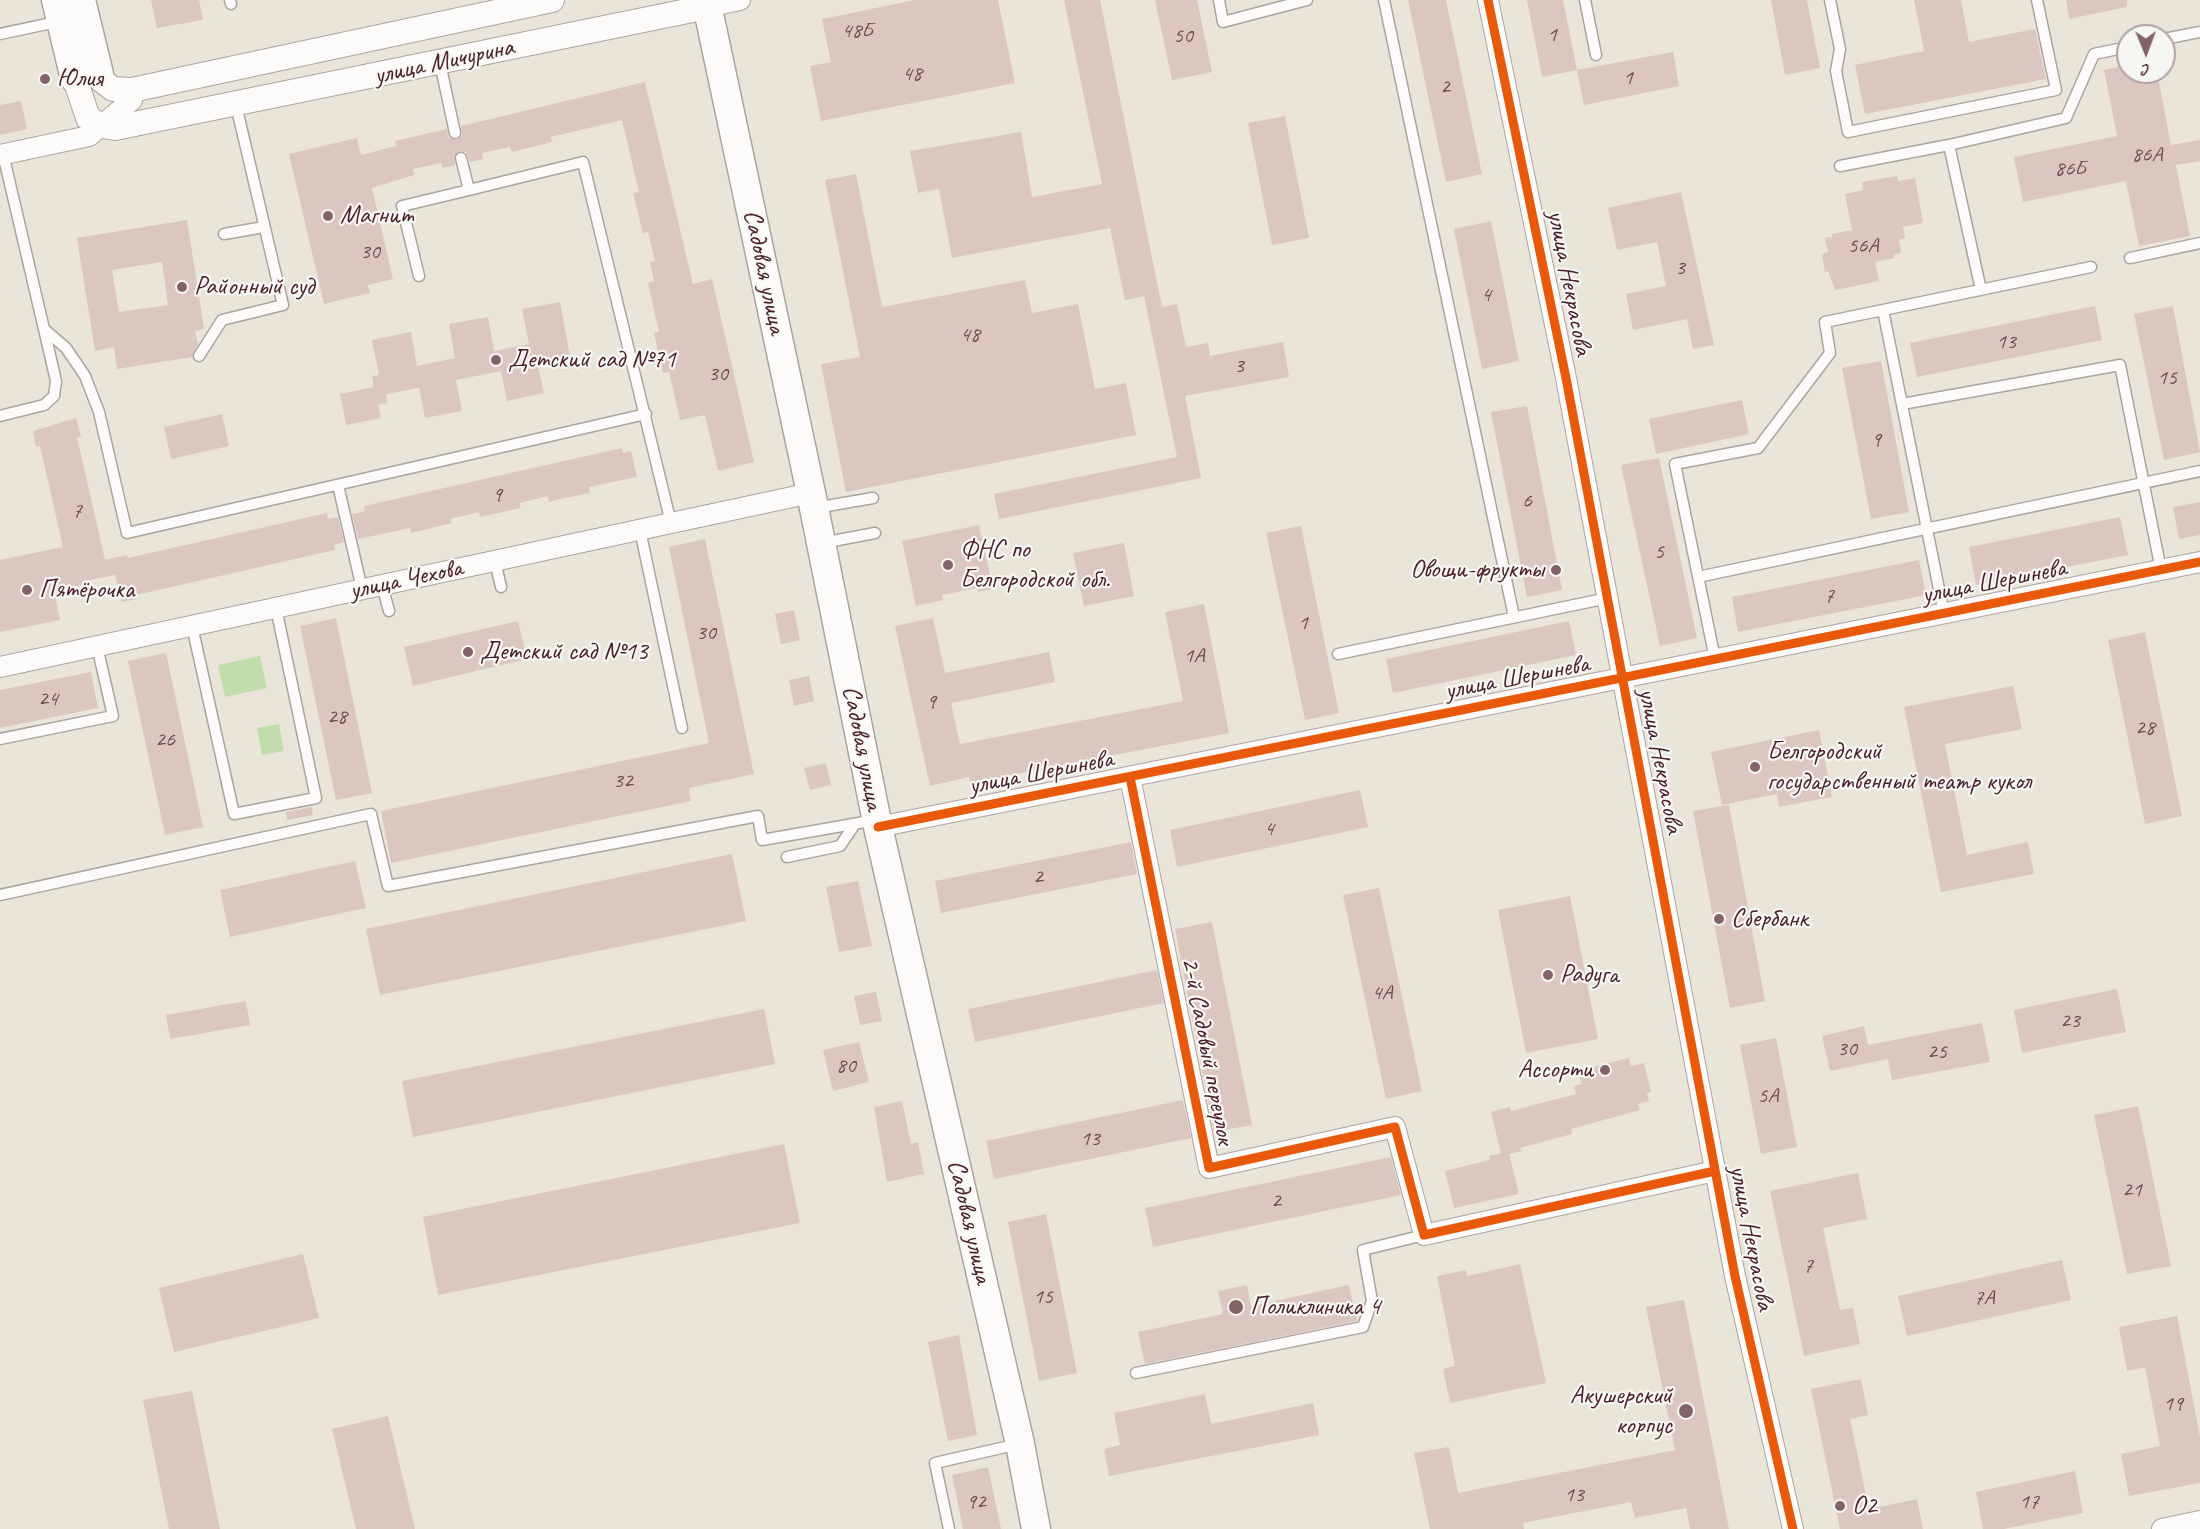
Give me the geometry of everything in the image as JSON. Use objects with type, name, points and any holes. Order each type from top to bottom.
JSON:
[{"type":"main road","points":[[81,0],[87,76]]},
{"type":"main road","name":"Садовая улица","points":[[707,3],[813,500],[870,824],[1020,1444],[1036,1529]]},
{"type":"main road","points":[[59,11],[87,76]]},
{"type":"street","name":"улица Мичурина","points":[[87,76],[101,80],[113,90],[137,94],[552,0]]},
{"type":"street","name":"улица Мичурина","points":[[102,126],[115,128],[236,105],[440,63],[707,3],[740,0]]},
{"type":"street","name":"улица Некрасова","points":[[1488,0],[1529,187],[1735,1276],[1793,1529]]},
{"type":"street","points":[[87,76],[88,118],[102,126]]},
{"type":"street","name":"улица Мичурина","points":[[2,155],[90,136],[137,94]]},
{"type":"street","points":[[137,94],[133,110],[139,118],[148,122]]},
{"type":"street","name":"улица Чехова","points":[[0,667],[671,523],[813,500]]},
{"type":"street","name":"улица Шершнева","points":[[870,824],[1130,777],[2200,562]]},
{"type":"street","name":"2-й Садовый переулок","points":[[1130,777],[1209,1168],[1395,1127],[1424,1235]]},
{"type":"street","points":[[1424,1235],[1715,1171]]},
{"type":"street","points":[[2162,1529],[2200,1521]]},
{"type":"lane","points":[[1219,0],[1223,22],[1306,0]]},
{"type":"lane","points":[[1384,0],[1514,617]]},
{"type":"lane","points":[[1586,0],[1596,55]]},
{"type":"lane","points":[[1830,0],[1840,49],[1836,71],[1848,132],[2056,90],[2037,0]]},
{"type":"lane","points":[[0,34],[59,11]]},
{"type":"lane","points":[[2176,37],[2200,32]]},
{"type":"lane","points":[[1840,166],[1949,145],[2066,118],[2094,54],[2116,49]]},
{"type":"lane","points":[[440,63],[455,133]]},
{"type":"lane","points":[[199,356],[222,320],[283,305],[236,105]]},
{"type":"lane","points":[[1949,145],[1981,290]]},
{"type":"lane","points":[[0,416],[44,405],[54,396],[56,381],[2,155]]},
{"type":"lane","points":[[461,158],[469,190]]},
{"type":"lane","points":[[419,276],[402,206],[583,162],[671,523]]},
{"type":"lane","points":[[224,234],[264,227]]},
{"type":"lane","points":[[2130,258],[2200,243]]},
{"type":"lane","points":[[1715,659],[1675,464],[1758,448],[1830,353],[1825,322],[2091,267]]},
{"type":"lane","points":[[1883,310],[1944,614]]},
{"type":"lane","points":[[44,329],[66,348],[85,376],[92,393],[99,412],[127,533],[646,414]]},
{"type":"lane","points":[[1902,404],[2120,365],[2161,570]]},
{"type":"lane","points":[[1698,577],[2200,471]]},
{"type":"lane","points":[[338,485],[362,589]]},
{"type":"lane","points":[[813,500],[873,498]]},
{"type":"lane","points":[[640,530],[682,728]]},
{"type":"lane","points":[[821,543],[875,533]]},
{"type":"lane","points":[[495,561],[501,587]]},
{"type":"lane","points":[[382,585],[389,610]]},
{"type":"lane","points":[[1338,654],[1608,598]]},
{"type":"lane","points":[[192,626],[234,814],[316,798],[276,608]]},
{"type":"lane","points":[[0,739],[113,716],[97,646]]},
{"type":"lane","points":[[0,895],[371,814],[388,886],[758,816],[762,840],[870,824]]},
{"type":"lane","points":[[787,857],[840,846],[870,824]]},
{"type":"lane","points":[[1136,1373],[1363,1327],[1372,1301],[1363,1250],[1424,1235]]},
{"type":"lane","points":[[949,1529],[935,1463],[1020,1444]]},
{"type":"green space","points":[[260,656],[267,688],[225,697],[218,665]]},
{"type":"green space","points":[[279,724],[284,751],[262,755],[257,728]]},
{"type":"building","points":[[151,0],[199,0],[203,20],[157,28]]},
{"type":"building","points":[[915,0],[998,0],[1015,83],[821,121],[810,66],[831,62],[822,19]]},
{"type":"building","points":[[1064,0],[1100,0],[1162,307],[1177,304],[1186,347],[1208,343],[1210,356],[1283,342],[1289,377],[1185,396],[1201,478],[999,519],[994,494],[1177,457],[1144,296],[1125,300],[1110,228],[952,258],[939,189],[918,193],[910,151],[1021,132],[1032,197],[1102,184]]},
{"type":"building","points":[[1155,0],[1197,0],[1212,72],[1172,80]]},
{"type":"building","points":[[1408,0],[1446,0],[1482,174],[1446,182]]},
{"type":"building","points":[[1527,0],[1563,0],[1577,70],[1542,77]]},
{"type":"building","points":[[1771,0],[1807,0],[1820,68],[1785,75]]},
{"type":"building","points":[[1914,0],[1961,0],[1969,42],[2035,29],[2046,79],[1865,114],[1855,65],[1924,51]]},
{"type":"building","points":[[2066,0],[2127,0],[2127,7],[2069,19]]},
{"type":"building","points":[[1673,52],[1679,86],[1584,105],[1577,70]]},
{"type":"building","points":[[2116,68],[2116,84],[2159,84],[2171,145],[2200,140],[2200,161],[2176,165],[2190,236],[2139,246],[2126,181],[2023,202],[2014,157],[2117,136],[2104,70]]},
{"type":"building","points":[[645,82],[693,284],[712,279],[754,462],[718,471],[705,415],[680,420],[669,372],[663,373],[654,333],[659,332],[648,283],[654,281],[650,262],[655,261],[648,232],[643,233],[633,193],[639,192],[622,120],[551,137],[552,142],[512,152],[510,147],[482,153],[483,159],[470,162],[466,152],[459,151],[454,157],[455,165],[443,168],[441,163],[413,169],[414,175],[372,188],[393,279],[368,285],[370,293],[324,304],[289,154],[357,138],[361,155],[396,146],[395,141],[447,129],[449,138],[456,140],[462,136],[461,126]]},
{"type":"building","points":[[21,101],[27,129],[0,135],[0,105]]},
{"type":"building","points":[[1285,116],[1309,238],[1272,245],[1248,123]]},
{"type":"building","points":[[856,174],[882,307],[1025,280],[1032,313],[1078,304],[1095,389],[1126,383],[1136,435],[846,492],[821,364],[860,357],[825,180]]},
{"type":"building","points":[[1897,176],[1898,181],[1915,178],[1923,223],[1903,227],[1905,238],[1899,240],[1901,253],[1894,255],[1895,258],[1875,262],[1879,281],[1835,290],[1828,271],[1825,272],[1822,254],[1828,252],[1825,238],[1832,237],[1832,234],[1852,230],[1845,194],[1863,190],[1862,182]]},
{"type":"building","points":[[1681,192],[1714,345],[1693,349],[1687,319],[1633,330],[1626,294],[1666,286],[1657,242],[1617,250],[1608,208]]},
{"type":"building","name":"Районный суд","points":[[187,220],[204,329],[195,331],[198,344],[192,357],[117,369],[114,347],[95,351],[77,238]],"holes":[[[162,262],[168,305],[119,312],[112,270]]]},
{"type":"building","points":[[1491,221],[1519,361],[1482,369],[1454,229]]},
{"type":"building","name":"Детский сад №71","points":[[560,302],[570,356],[537,362],[544,393],[507,401],[501,371],[456,380],[462,411],[425,418],[419,388],[386,394],[387,403],[378,405],[381,418],[346,425],[340,394],[374,387],[372,376],[379,375],[372,340],[411,332],[417,366],[455,358],[449,324],[488,317],[494,351],[529,344],[522,309]]},
{"type":"building","points":[[2095,306],[2102,340],[1917,377],[1910,343]]},
{"type":"building","points":[[2173,306],[2200,452],[2164,460],[2134,314]]},
{"type":"building","points":[[1881,361],[1909,512],[1871,519],[1842,368]]},
{"type":"building","points":[[1742,400],[1749,434],[1656,454],[1649,419]]},
{"type":"building","points":[[1527,406],[1562,590],[1527,597],[1491,412]]},
{"type":"building","points":[[222,414],[229,446],[171,459],[164,427]]},
{"type":"building","points":[[76,418],[81,437],[77,437],[105,560],[127,555],[128,558],[327,513],[328,519],[338,517],[344,542],[334,545],[335,550],[136,595],[137,599],[122,602],[115,575],[85,581],[86,584],[54,591],[60,620],[0,632],[0,560],[63,547],[40,446],[36,447],[33,431]]},
{"type":"building","points":[[622,448],[623,453],[631,451],[637,477],[589,487],[590,493],[549,502],[548,496],[519,503],[521,508],[480,517],[479,512],[450,519],[452,523],[411,533],[410,528],[358,539],[352,514],[365,511],[364,506]]},
{"type":"building","points":[[1659,458],[1697,638],[1660,646],[1621,465]]},
{"type":"building","points":[[2200,502],[2200,535],[2179,539],[2173,507]]},
{"type":"building","points":[[2120,517],[2128,555],[1976,585],[1969,547]]},
{"type":"building","name":"ФНС по Белгородской обл.","points":[[979,525],[993,589],[978,592],[977,588],[942,595],[943,600],[916,606],[902,541]]},
{"type":"building","points":[[1301,526],[1339,713],[1305,720],[1266,533]]},
{"type":"building","points":[[705,539],[754,774],[689,788],[691,801],[391,863],[381,811],[709,743],[669,547]]},
{"type":"building","points":[[1124,543],[1134,596],[1084,606],[1073,553]]},
{"type":"building","points":[[1919,560],[1926,595],[1738,632],[1732,597]]},
{"type":"building","points":[[1204,604],[1229,733],[970,783],[969,777],[930,786],[895,626],[933,618],[945,673],[1049,652],[1055,682],[951,703],[960,744],[1183,701],[1165,612]]},
{"type":"building","points":[[794,610],[800,640],[781,644],[775,614]]},
{"type":"building","points":[[336,618],[372,793],[336,800],[300,626]]},
{"type":"building","points":[[518,621],[527,659],[413,686],[404,647]]},
{"type":"building","points":[[1569,621],[1576,655],[1393,693],[1386,659]]},
{"type":"building","points":[[2145,632],[2182,816],[2145,824],[2108,640]]},
{"type":"building","points":[[166,653],[203,827],[165,835],[128,661]]},
{"type":"building","points":[[91,672],[98,708],[0,728],[0,690]]},
{"type":"building","points":[[809,676],[814,701],[794,706],[789,680]]},
{"type":"building","points":[[2013,686],[2022,729],[1945,744],[1967,855],[2028,842],[2034,874],[1941,892],[1904,707]]},
{"type":"building","points":[[1819,730],[1832,797],[1779,807],[1777,794],[1722,805],[1711,752]]},
{"type":"building","points":[[826,763],[831,785],[810,790],[804,768]]},
{"type":"building","points":[[1360,790],[1368,827],[1177,867],[1170,830]]},
{"type":"building","points":[[1729,805],[1765,1001],[1730,1008],[1693,811]]},
{"type":"building","points":[[312,807],[313,815],[287,820],[286,812]]},
{"type":"building","points":[[1131,842],[1137,874],[941,913],[935,881]]},
{"type":"building","points":[[732,854],[746,921],[380,995],[366,929]]},
{"type":"building","points":[[355,861],[366,908],[230,937],[220,890]]},
{"type":"building","points":[[858,881],[872,946],[839,952],[826,887]]},
{"type":"building","points":[[1379,888],[1422,1091],[1386,1099],[1343,895]]},
{"type":"building","name":"Радуга","points":[[1570,896],[1598,1039],[1526,1053],[1498,910]]},
{"type":"building","points":[[1212,922],[1252,1125],[1214,1132],[1175,929]]},
{"type":"building","points":[[1157,970],[1164,1003],[975,1042],[968,1009]]},
{"type":"building","points":[[2117,989],[2126,1032],[2022,1053],[2014,1010]]},
{"type":"building","points":[[876,992],[882,1021],[860,1025],[854,996]]},
{"type":"building","points":[[246,1001],[250,1025],[170,1039],[166,1015]]},
{"type":"building","points":[[764,1009],[775,1064],[413,1137],[402,1081]]},
{"type":"building","points":[[1982,1023],[1990,1062],[1892,1080],[1888,1059],[1830,1071],[1822,1036],[1864,1026],[1868,1045]]},
{"type":"building","points":[[1776,1038],[1797,1147],[1761,1154],[1740,1045]]},
{"type":"building","points":[[859,1042],[869,1082],[833,1091],[823,1050]]},
{"type":"building","points":[[1629,1058],[1631,1066],[1644,1063],[1651,1092],[1647,1093],[1649,1101],[1638,1104],[1640,1110],[1571,1129],[1572,1134],[1520,1148],[1521,1151],[1509,1154],[1519,1194],[1454,1208],[1445,1171],[1490,1160],[1489,1156],[1501,1153],[1491,1112],[1510,1107],[1511,1111],[1576,1094],[1574,1086],[1582,1084],[1580,1077],[1593,1073],[1592,1067]]},
{"type":"building","points":[[1183,1100],[1191,1138],[994,1179],[986,1141]]},
{"type":"building","points":[[902,1101],[911,1144],[918,1142],[924,1174],[887,1182],[874,1107]]},
{"type":"building","points":[[2138,1106],[2171,1266],[2127,1274],[2094,1115]]},
{"type":"building","points":[[784,1144],[800,1223],[438,1295],[423,1217]]},
{"type":"building","points":[[1391,1157],[1401,1195],[1153,1247],[1145,1208]]},
{"type":"building","points":[[1858,1173],[1867,1219],[1823,1228],[1840,1310],[1853,1308],[1860,1344],[1804,1356],[1770,1191]]},
{"type":"building","points":[[1046,1214],[1077,1373],[1039,1381],[1008,1222]]},
{"type":"building","points":[[303,1254],[319,1318],[174,1352],[159,1288]]},
{"type":"building","points":[[2062,1260],[2071,1300],[1907,1336],[1898,1296]]},
{"type":"building","points":[[1520,1264],[1546,1383],[1450,1403],[1443,1369],[1455,1366],[1437,1276],[1466,1270],[1467,1276]]},
{"type":"building","points":[[1247,1285],[1251,1306],[1349,1285],[1357,1321],[1145,1364],[1138,1332],[1223,1314],[1218,1291]]},
{"type":"building","points":[[1684,1300],[1729,1529],[1690,1529],[1686,1508],[1635,1518],[1631,1502],[1523,1523],[1524,1529],[1430,1529],[1414,1453],[1449,1447],[1458,1493],[1675,1450],[1646,1307]]},
{"type":"building","points":[[2177,1316],[2200,1437],[2200,1483],[2129,1496],[2121,1454],[2160,1446],[2145,1367],[2127,1371],[2119,1327]]},
{"type":"building","points":[[959,1335],[977,1435],[948,1441],[928,1342]]},
{"type":"building","points":[[1861,1379],[1868,1415],[1850,1419],[1869,1509],[1917,1499],[1923,1529],[1840,1529],[1811,1389]]},
{"type":"building","points":[[192,1391],[220,1529],[169,1529],[143,1400]]},
{"type":"building","points":[[1205,1394],[1211,1424],[1313,1403],[1319,1435],[1109,1476],[1104,1449],[1120,1445],[1114,1413]]},
{"type":"building","points":[[388,1416],[415,1529],[356,1529],[332,1429]]},
{"type":"building","points":[[988,1467],[1001,1529],[963,1529],[952,1475]]},
{"type":"building","points":[[2075,1471],[2083,1513],[2004,1529],[1983,1529],[1976,1492]]},
{"type":"cycle path","points":[[1488,0],[1566,378],[1735,1276],[1793,1529]]},
{"type":"cycle path","points":[[878,827],[2200,562]]},
{"type":"cycle path","points":[[1130,777],[1209,1168],[1395,1127],[1424,1235],[1715,1171]]},
{"type":"place","name":"Юлия","points":[[45,79]]},
{"type":"place","name":"Магнит","points":[[328,216]]},
{"type":"place","name":"Районный суд","points":[[182,287]]},
{"type":"place","name":"Детский сад №71","points":[[496,360]]},
{"type":"place","name":"ФНС по Белгородской обл.","points":[[948,565]]},
{"type":"place","name":"Овощи-фрукты","points":[[1556,570]]},
{"type":"place","name":"Пятёрочка","points":[[27,590]]},
{"type":"place","name":"Детский сад №13","points":[[468,652]]},
{"type":"place","name":"Белгородский государственный театр кукол","points":[[1755,767]]},
{"type":"place","name":"Сбербанк","points":[[1719,919]]},
{"type":"place","name":"Радуга","points":[[1548,975]]},
{"type":"place","name":"Ассорти","points":[[1605,1070]]},
{"type":"place","name":"Поликлиника 4","points":[[1236,1307]]},
{"type":"place","name":"Акушерский корпус","points":[[1686,1411]]},
{"type":"place","name":"O2","points":[[1840,1506]]}]
